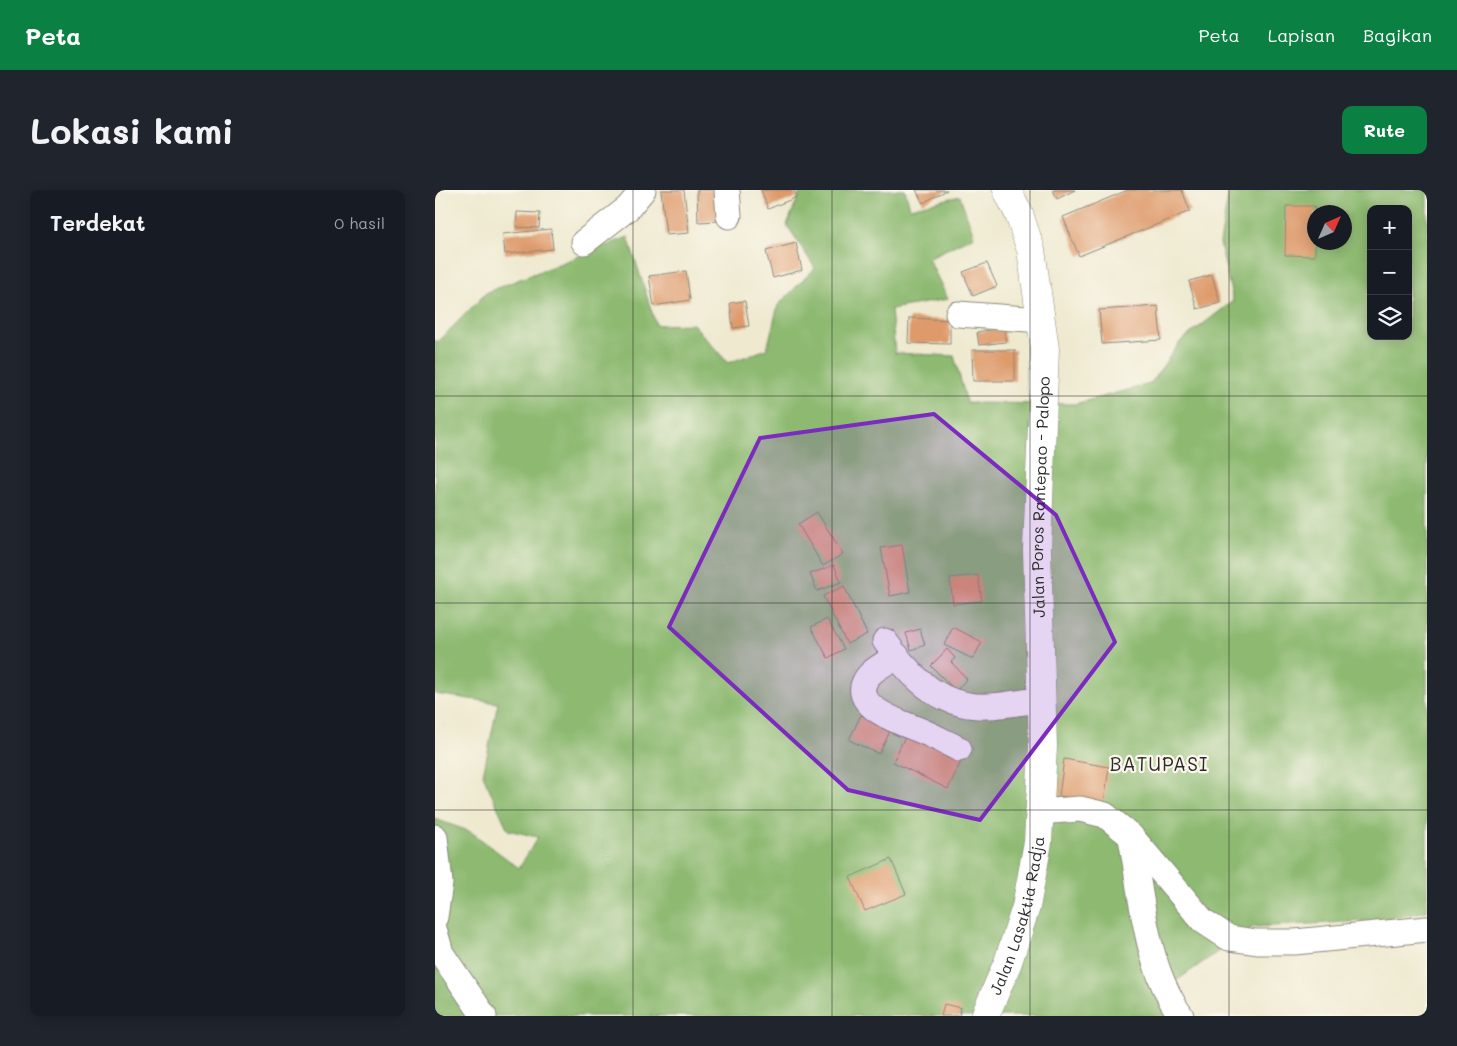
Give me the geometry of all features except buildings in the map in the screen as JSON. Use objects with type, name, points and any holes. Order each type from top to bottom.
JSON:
[{"type":"highway","name":"Jalan Poros Rantepao - Palopo","points":[[1007,190],[1019,214],[1031,250],[1045,349],[1037,550],[1043,747],[1038,812]]},
{"type":"highway","name":"Jalan Lasaktia Radja","points":[[985,1016],[1007,962],[1026,907],[1038,842],[1038,812]]},
{"type":"street","points":[[584,242],[628,208],[643,190]]},
{"type":"street","points":[[727,190],[729,216]]},
{"type":"street","points":[[958,314],[1041,320]]},
{"type":"street","points":[[959,749],[923,732],[890,720],[869,702],[863,693],[863,686],[869,674],[891,649],[922,683],[951,701],[969,706],[1041,700]]},
{"type":"street","points":[[1038,812],[1080,808],[1105,815],[1131,836],[1203,921],[1229,938],[1257,942],[1295,942],[1427,929]]},
{"type":"street","points":[[1131,836],[1149,941],[1157,968],[1173,1005],[1181,1016]]},
{"type":"street","points":[[435,837],[439,883],[435,917]]},
{"type":"street","points":[[435,932],[441,953],[484,1016]]},
{"type":"highlighted area","points":[[934,414],[1056,515],[1115,642],[980,820],[848,790],[669,627],[760,438]]},
{"type":"green space","points":[[801,190],[905,190],[910,208],[960,196],[974,236],[928,258],[948,299],[891,309],[895,353],[954,356],[967,403],[1075,404],[1150,384],[1181,341],[1233,301],[1220,243],[1229,190],[1427,190],[1427,911],[1385,920],[1253,927],[1176,981],[1178,1016],[435,1016],[435,819],[471,832],[519,868],[538,837],[508,830],[483,775],[498,703],[435,694],[435,340],[438,342],[487,292],[628,237],[656,325],[693,324],[728,363],[767,349],[778,305],[815,268],[787,225]]},
{"type":"district","name":"BATUPASI","points":[[1159,764]]}]
